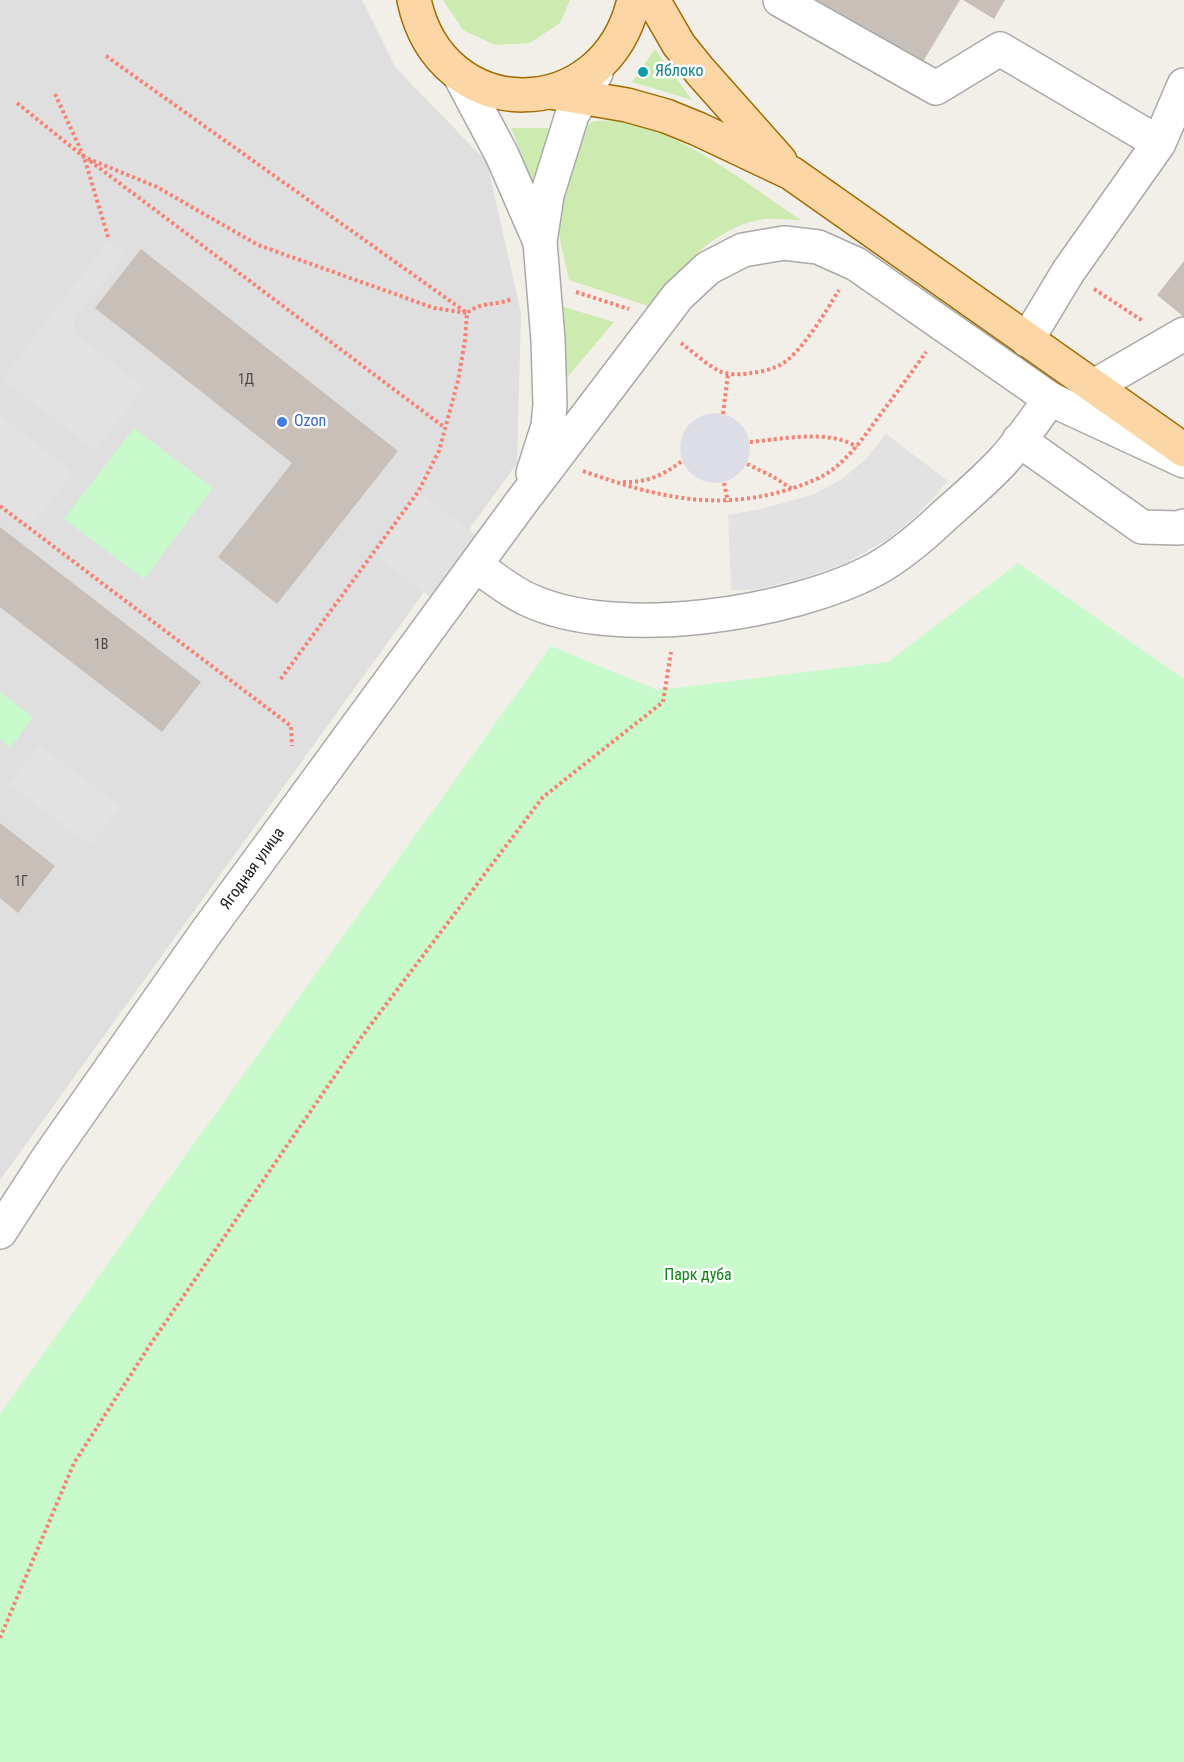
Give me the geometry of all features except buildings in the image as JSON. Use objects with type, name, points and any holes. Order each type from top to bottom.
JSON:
[{"type":"main road","points":[[414,0],[429,42],[443,60],[459,74],[480,86],[503,93],[519,95],[550,92],[627,105],[666,116],[791,173],[1184,450]]},
{"type":"main road","points":[[550,92],[578,81],[602,63],[623,34],[634,0]]},
{"type":"main road","points":[[653,0],[679,45],[791,173]]},
{"type":"street","points":[[780,0],[936,88],[1000,49],[1159,142]]},
{"type":"street","points":[[514,512],[533,473],[548,426],[549,364],[540,242],[547,195],[572,115],[602,63]]},
{"type":"street","points":[[459,74],[502,155],[540,242]]},
{"type":"street","points":[[1027,340],[1068,272],[1159,142],[1184,85]]},
{"type":"street","points":[[514,512],[678,296],[708,267],[743,250],[784,243],[818,247],[856,264],[1050,399],[1184,461]]},
{"type":"street","points":[[1094,386],[1178,338]]},
{"type":"street","points":[[476,566],[529,600],[579,616],[644,621],[676,619],[790,602],[840,586],[878,568],[922,537],[1002,462],[1050,399]]},
{"type":"street","points":[[1019,440],[1142,527],[1179,528],[1184,526]]},
{"type":"street","name":"Ягодная улица","points":[[0,1232],[48,1158],[205,934],[514,512]]},
{"type":"path","points":[[106,56],[467,313]]},
{"type":"path","points":[[55,94],[84,157],[109,240]]},
{"type":"path","points":[[17,103],[84,157],[444,427]]},
{"type":"path","points":[[84,157],[157,187],[258,245],[434,308],[467,313]]},
{"type":"path","points":[[1068,272],[1178,338]]},
{"type":"path","points":[[677,340],[719,371],[728,374],[746,374],[763,371],[780,365],[789,358],[810,335],[841,288]]},
{"type":"path","points":[[570,289],[638,312]]},
{"type":"path","points":[[280,680],[418,492],[439,451],[458,381],[467,313],[477,305],[502,303],[521,296]]},
{"type":"path","points":[[579,469],[615,482],[692,500],[728,502],[762,498],[792,489],[834,469],[857,447],[928,349]]},
{"type":"path","points":[[723,414],[728,374]]},
{"type":"path","points":[[750,442],[825,436],[837,438],[857,447]]},
{"type":"path","points":[[615,482],[637,483],[653,479],[682,461]]},
{"type":"path","points":[[747,464],[792,489]]},
{"type":"path","points":[[723,483],[728,502]]},
{"type":"path","points":[[0,506],[291,726],[292,746]]},
{"type":"path","points":[[0,1638],[74,1462],[150,1345],[363,1035],[543,797],[663,702],[676,619]]},
{"type":"shaded area","points":[[0,0],[362,0],[395,67],[487,162],[521,313],[517,463],[0,1180]]},
{"type":"shaded area","points":[[109,240],[125,255],[73,320],[75,334],[144,387],[95,450],[2,379]]},
{"type":"shaded area","points":[[715,413],[728,416],[740,423],[747,435],[750,448],[747,461],[740,473],[728,480],[715,483],[702,480],[690,473],[683,461],[680,448],[683,435],[690,423],[702,416]]},
{"type":"shaded area","points":[[0,415],[73,472],[35,521],[21,522],[0,506]]},
{"type":"shaded area","points":[[886,434],[948,481],[917,515],[890,538],[846,563],[804,578],[753,590],[731,590],[728,515],[761,509],[812,495],[842,479],[866,459]]},
{"type":"shaded area","points":[[418,492],[490,545],[445,608],[372,553]]},
{"type":"shaded area","points":[[39,745],[121,807],[90,845],[9,784]]},
{"type":"green space","points":[[443,0],[570,0],[560,23],[530,43],[495,45],[463,30]]},
{"type":"green space","points":[[655,49],[692,100],[632,82]]},
{"type":"green space","points":[[594,121],[618,121],[642,126],[666,135],[713,161],[801,220],[763,219],[741,225],[725,233],[697,253],[651,307],[569,280],[560,240],[558,206],[581,130]]},
{"type":"green space","points":[[511,128],[549,128],[536,190]]},
{"type":"green space","points":[[554,304],[614,322],[559,387]]},
{"type":"green space","points":[[134,428],[213,488],[144,579],[64,519]]},
{"type":"green space","name":"Парк дуба","points":[[1018,563],[1184,679],[1184,1762],[0,1762],[0,1414],[551,646],[658,690],[888,662]]},
{"type":"green space","points":[[0,692],[33,717],[11,747],[0,739]]},
{"type":"place","name":"Яблоко","points":[[643,72]]},
{"type":"place","name":"Ozon","points":[[282,422]]}]
